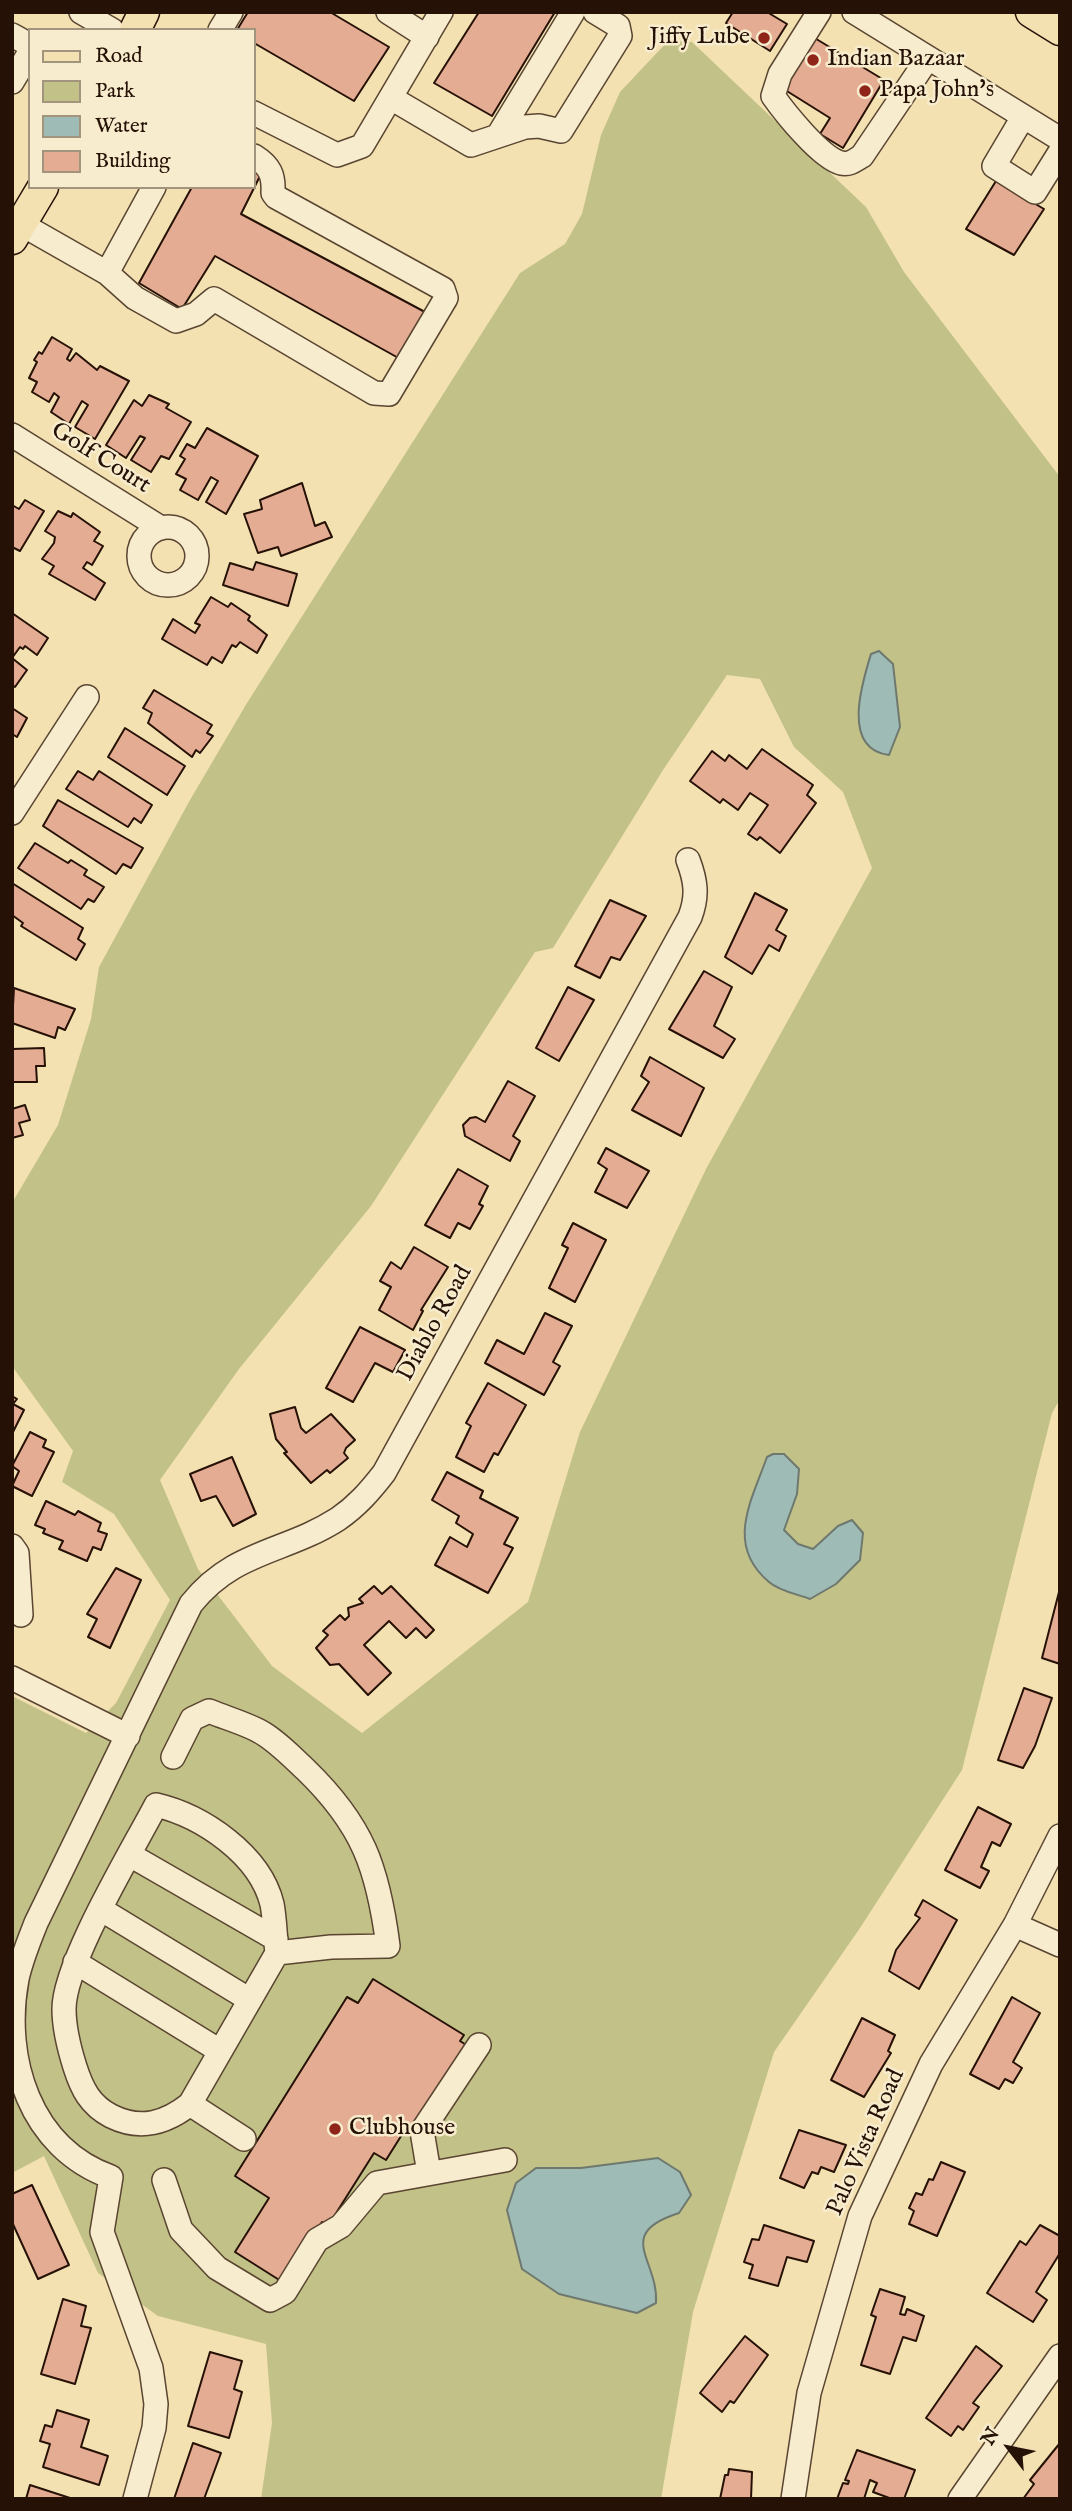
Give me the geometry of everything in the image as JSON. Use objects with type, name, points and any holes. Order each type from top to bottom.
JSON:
[{"type":"main road","points":[[1031,12],[1060,30]]},
{"type":"main road","points":[[17,231],[42,189]]},
{"type":"street","points":[[81,12],[109,28]]},
{"type":"street","points":[[220,28],[230,12]]},
{"type":"street","points":[[387,12],[427,37]]},
{"type":"street","points":[[256,114],[337,155],[362,146],[441,12]]},
{"type":"street","points":[[499,134],[573,12]]},
{"type":"street","points":[[391,98],[471,145],[499,134],[539,126],[561,131],[620,36],[618,26],[595,12]]},
{"type":"street","points":[[820,12],[780,74],[773,96],[815,144],[839,163],[850,163],[862,156],[928,58]]},
{"type":"street","points":[[854,12],[1060,139]]},
{"type":"street","points":[[12,35],[28,44]]},
{"type":"street","points":[[12,82],[28,55]]},
{"type":"street","points":[[1023,117],[995,166],[1035,192],[1060,152]]},
{"type":"street","points":[[17,231],[107,273],[135,298],[176,321],[196,314],[214,299],[374,393],[389,394],[446,298],[443,289],[276,197],[273,193],[274,180],[267,164],[256,157]]},
{"type":"street","points":[[107,273],[153,189]]},
{"type":"street","name":"Golf Court","points":[[12,435],[161,528]]},
{"type":"street","points":[[12,813],[87,697]]},
{"type":"street","name":"Diablo Road","points":[[135,2499],[154,2428],[156,2404],[150,2368],[102,2232],[111,2177],[74,2160],[55,2143],[41,2124],[18,2065],[14,2020],[17,1979],[36,1923],[191,1604],[214,1577],[336,1520],[354,1508],[384,1473],[690,918],[696,901],[695,880],[688,860]]},
{"type":"street","points":[[12,1546],[17,1553],[21,1615]]},
{"type":"street","points":[[12,1678],[128,1735]]},
{"type":"street","points":[[130,1855],[276,1946],[388,1946],[381,1893],[361,1838],[328,1792],[261,1732],[209,1711],[192,1719],[173,1757]]},
{"type":"street","points":[[156,1805],[172,1809],[205,1826],[250,1860],[271,1902],[276,1946],[250,2000],[190,2104],[170,2120],[143,2124],[119,2120],[99,2110],[82,2090],[68,2047],[64,2007],[75,1962],[130,1855],[156,1805]]},
{"type":"street","name":"Palo Vista Road","points":[[793,2499],[809,2393],[860,2216],[931,2064],[1015,1925],[1060,1836]]},
{"type":"street","points":[[102,1910],[250,2000]]},
{"type":"street","points":[[1015,1925],[1060,1945]]},
{"type":"street","points":[[75,1962],[220,2052]]},
{"type":"street","points":[[429,2174],[422,2131],[479,2045]]},
{"type":"street","points":[[190,2104],[244,2138]]},
{"type":"street","points":[[164,2180],[181,2230],[217,2268],[270,2300],[285,2292],[317,2240],[341,2226],[377,2183],[505,2160]]},
{"type":"street","points":[[960,2499],[1060,2356]]},
{"type":"green space","points":[[669,40],[692,42],[866,207],[904,272],[1060,477],[1060,1399],[1052,1413],[962,1770],[860,1928],[774,2052],[693,2312],[661,2499],[261,2499],[272,2423],[266,2344],[158,2316],[98,2273],[44,2156],[12,2173],[12,1696],[86,1733],[116,1703],[170,1600],[114,1514],[62,1482],[73,1451],[12,1366],[12,1203],[58,1125],[91,1019],[99,967],[190,800],[247,703],[520,273],[565,244],[582,214],[601,135],[620,92]],"holes":[[[727,675],[760,679],[794,747],[843,792],[872,868],[706,1169],[580,1432],[528,1602],[362,1733],[272,1666],[198,1569],[160,1480],[239,1369],[371,1206],[535,952],[553,948],[663,770]]]},
{"type":"water","points":[[879,651],[893,664],[900,727],[889,755],[874,750],[865,741],[860,728],[863,681],[871,654]]},
{"type":"water","points":[[784,1454],[799,1469],[797,1494],[784,1530],[798,1544],[813,1549],[838,1526],[852,1520],[863,1533],[860,1560],[836,1584],[810,1599],[773,1585],[756,1568],[748,1553],[745,1538],[749,1507],[767,1457]]},
{"type":"water","points":[[658,2158],[680,2172],[691,2195],[679,2213],[659,2221],[648,2230],[644,2239],[656,2303],[637,2313],[559,2294],[522,2269],[507,2210],[516,2183],[536,2168],[581,2168]]},
{"type":"building","points":[[248,12],[330,12],[389,47],[354,101],[256,44],[256,28],[238,28]]},
{"type":"building","points":[[479,12],[555,12],[492,116],[434,83]]},
{"type":"building","name":"Jiffy Lube","points":[[733,12],[767,12],[787,24],[770,51],[726,23]]},
{"type":"building","points":[[813,37],[884,80],[843,148],[820,134],[830,118],[782,88]]},
{"type":"building","points":[[256,165],[263,170],[256,184]]},
{"type":"building","points":[[996,181],[1044,209],[1014,255],[966,229]]},
{"type":"building","points":[[191,189],[254,189],[241,214],[425,312],[402,360],[215,256],[182,309],[139,283]]},
{"type":"building","points":[[52,337],[72,349],[67,359],[70,361],[76,353],[97,370],[100,366],[129,381],[95,439],[75,427],[88,405],[82,401],[69,424],[51,412],[59,397],[54,393],[49,402],[32,392],[37,382],[29,378],[37,362],[34,360],[39,352],[42,354]]},
{"type":"building","points":[[149,395],[169,404],[166,408],[191,422],[169,459],[161,456],[151,472],[131,460],[145,438],[140,436],[126,458],[106,445],[134,400],[142,406]]},
{"type":"building","points":[[207,428],[258,456],[226,514],[206,502],[218,481],[211,477],[198,500],[180,490],[186,479],[176,474],[185,459],[180,456],[187,444],[195,448]]},
{"type":"building","points":[[302,483],[315,526],[325,522],[332,537],[281,556],[278,547],[258,553],[244,514],[262,509],[260,500]]},
{"type":"building","points":[[25,500],[44,511],[20,551],[12,547],[12,505],[19,509]]},
{"type":"building","points":[[58,511],[71,517],[73,513],[100,532],[94,541],[103,546],[92,565],[87,562],[83,568],[105,583],[95,600],[49,574],[54,566],[42,559],[54,543],[55,537],[45,531]]},
{"type":"building","points":[[256,562],[297,574],[288,606],[223,585],[230,563],[253,570]]},
{"type":"building","points":[[211,597],[228,607],[231,603],[250,616],[248,620],[267,635],[257,653],[240,642],[236,647],[232,645],[222,663],[212,657],[207,665],[162,639],[173,619],[195,633],[200,625],[195,623]]},
{"type":"building","points":[[12,613],[48,638],[37,655],[25,646],[23,649],[20,647],[12,658]]},
{"type":"building","points":[[12,658],[27,670],[15,687],[12,685]]},
{"type":"building","points":[[154,690],[212,725],[207,733],[213,736],[200,753],[196,750],[192,757],[148,723],[152,713],[143,708]]},
{"type":"building","points":[[12,708],[27,718],[17,737],[12,734]]},
{"type":"building","points":[[125,728],[185,766],[167,795],[108,757]]},
{"type":"building","points":[[762,749],[813,785],[807,795],[816,803],[780,853],[760,837],[757,840],[748,834],[768,805],[750,793],[738,810],[723,799],[720,803],[690,781],[712,751],[725,761],[729,755],[747,769]]},
{"type":"building","points":[[78,771],[93,780],[99,771],[152,805],[141,823],[134,818],[128,827],[66,789]]},
{"type":"building","points":[[58,800],[143,848],[131,868],[123,864],[116,874],[43,826]]},
{"type":"building","points":[[35,843],[68,863],[71,860],[87,870],[84,875],[104,887],[94,902],[88,899],[81,909],[18,868]]},
{"type":"building","points":[[12,883],[83,928],[78,939],[85,944],[76,960],[21,926],[23,923],[12,915]]},
{"type":"building","points":[[755,893],[787,910],[776,930],[786,936],[779,951],[769,945],[752,974],[725,957]]},
{"type":"building","points":[[610,900],[646,916],[620,960],[611,957],[600,978],[575,966]]},
{"type":"building","points":[[704,971],[732,987],[714,1026],[735,1039],[723,1058],[669,1029]]},
{"type":"building","points":[[568,987],[594,1000],[559,1061],[536,1048]]},
{"type":"building","points":[[14,988],[75,1009],[65,1030],[58,1027],[55,1038],[12,1023]]},
{"type":"building","points":[[44,1048],[45,1066],[36,1066],[37,1082],[12,1082],[12,1049]]},
{"type":"building","points":[[650,1057],[704,1088],[681,1136],[632,1110],[649,1082],[641,1076]]},
{"type":"building","points":[[508,1081],[535,1096],[513,1136],[520,1141],[510,1161],[465,1136],[463,1125],[470,1118],[476,1117],[485,1122]]},
{"type":"building","points":[[25,1105],[30,1120],[19,1123],[23,1135],[12,1138],[12,1109]]},
{"type":"building","points":[[606,1148],[649,1171],[627,1208],[595,1192],[607,1169],[598,1163]]},
{"type":"building","points":[[458,1169],[488,1186],[479,1204],[483,1206],[470,1229],[458,1223],[450,1238],[425,1225]]},
{"type":"building","points":[[573,1223],[606,1240],[575,1302],[549,1288],[568,1248],[562,1245]]},
{"type":"building","points":[[414,1247],[448,1267],[421,1310],[423,1311],[413,1330],[379,1310],[391,1287],[380,1281],[391,1262],[401,1269]]},
{"type":"building","points":[[545,1313],[572,1326],[553,1362],[560,1366],[544,1395],[485,1363],[497,1340],[524,1354]]},
{"type":"building","points":[[360,1327],[405,1350],[393,1372],[375,1363],[353,1402],[326,1388]]},
{"type":"building","points":[[488,1383],[526,1405],[498,1455],[494,1453],[484,1472],[456,1457],[471,1426],[466,1423]]},
{"type":"building","points":[[12,1396],[17,1399],[13,1404],[24,1410],[12,1434]]},
{"type":"building","points":[[295,1407],[301,1428],[306,1433],[331,1414],[355,1440],[344,1453],[348,1458],[330,1473],[327,1470],[311,1483],[284,1453],[287,1452],[276,1439],[270,1414]]},
{"type":"building","points":[[30,1432],[46,1440],[43,1447],[54,1452],[32,1496],[12,1486],[19,1471],[12,1466]]},
{"type":"building","points":[[232,1457],[256,1514],[233,1526],[216,1496],[201,1501],[190,1474]]},
{"type":"building","points":[[447,1472],[483,1491],[480,1498],[518,1518],[504,1544],[513,1548],[488,1593],[435,1565],[450,1537],[467,1547],[473,1534],[456,1523],[459,1516],[432,1500]]},
{"type":"building","points":[[46,1501],[75,1515],[78,1511],[101,1523],[98,1531],[107,1534],[101,1550],[93,1547],[87,1561],[59,1549],[63,1541],[43,1533],[45,1529],[35,1525]]},
{"type":"building","points":[[116,1568],[141,1580],[110,1648],[88,1637],[97,1619],[87,1614]]},
{"type":"building","points":[[374,1586],[382,1594],[391,1586],[434,1630],[426,1638],[416,1628],[406,1638],[389,1621],[364,1645],[391,1673],[368,1695],[339,1664],[330,1665],[316,1648],[328,1635],[323,1631],[340,1615],[345,1620],[349,1616],[348,1608],[363,1603],[359,1599]]},
{"type":"building","points":[[1060,1592],[1060,1664],[1042,1658]]},
{"type":"building","points":[[1024,1688],[1052,1698],[1035,1746],[1023,1768],[998,1760]]},
{"type":"building","points":[[978,1807],[1011,1824],[1000,1846],[992,1842],[981,1867],[989,1871],[980,1888],[945,1870]]},
{"type":"building","points":[[923,1900],[957,1920],[919,1989],[889,1971],[896,1950],[920,1918],[915,1915]]},
{"type":"building","name":"Clubhouse","points":[[373,1979],[464,2035],[460,2041],[471,2048],[418,2132],[408,2125],[386,2160],[374,2153],[328,2226],[322,2222],[284,2283],[235,2252],[269,2198],[235,2176],[347,1997],[358,2003]]},
{"type":"building","points":[[1012,1997],[1040,2013],[1013,2062],[1022,2068],[1013,2083],[1005,2079],[999,2089],[970,2074]]},
{"type":"building","points":[[862,2018],[895,2035],[888,2051],[891,2053],[864,2097],[831,2080]]},
{"type":"building","points":[[799,2130],[846,2145],[834,2172],[821,2167],[818,2174],[812,2172],[804,2188],[780,2178]]},
{"type":"building","points":[[941,2162],[965,2172],[937,2236],[909,2224],[914,2211],[909,2208],[916,2193],[922,2195],[929,2179],[933,2180]]},
{"type":"building","points":[[32,2185],[69,2265],[38,2279],[12,2222],[12,2194]]},
{"type":"building","points":[[764,2225],[814,2241],[807,2262],[787,2257],[778,2286],[749,2278],[753,2265],[744,2262],[752,2239],[759,2240]]},
{"type":"building","points":[[1040,2225],[1060,2236],[1060,2253],[1036,2292],[1047,2300],[1033,2322],[987,2293],[1020,2241],[1026,2245]]},
{"type":"building","points":[[880,2289],[905,2297],[900,2314],[905,2315],[907,2309],[924,2316],[916,2341],[903,2337],[890,2374],[861,2365],[876,2317],[871,2315]]},
{"type":"building","points":[[63,2299],[86,2306],[81,2326],[91,2328],[75,2384],[41,2374]]},
{"type":"building","points":[[745,2336],[768,2355],[734,2403],[730,2401],[722,2412],[700,2393]]},
{"type":"building","points":[[976,2346],[1002,2366],[973,2403],[979,2407],[963,2430],[958,2426],[951,2436],[926,2418]]},
{"type":"building","points":[[210,2352],[242,2361],[234,2389],[242,2392],[229,2438],[188,2426]]},
{"type":"building","points":[[57,2410],[89,2420],[81,2447],[108,2456],[99,2485],[43,2467],[50,2444],[40,2441],[45,2425],[52,2427]]},
{"type":"building","points":[[193,2443],[221,2453],[204,2499],[174,2499]]},
{"type":"building","points":[[1060,2443],[1060,2499],[1023,2499],[1034,2484],[1030,2480]]},
{"type":"building","points":[[857,2450],[915,2470],[904,2499],[892,2499],[873,2492],[877,2483],[870,2480],[864,2499],[837,2499],[843,2483],[848,2484],[849,2481],[845,2480]]},
{"type":"building","points":[[729,2469],[752,2472],[751,2499],[720,2499],[725,2475],[728,2475]]},
{"type":"building","points":[[30,2485],[70,2498],[26,2499]]},
{"type":"place","name":"Jiffy Lube","points":[[764,38]]},
{"type":"place","name":"Indian Bazaar","points":[[813,60]]},
{"type":"place","name":"Papa John's","points":[[865,91]]},
{"type":"place","name":"Clubhouse","points":[[335,2129]]}]
